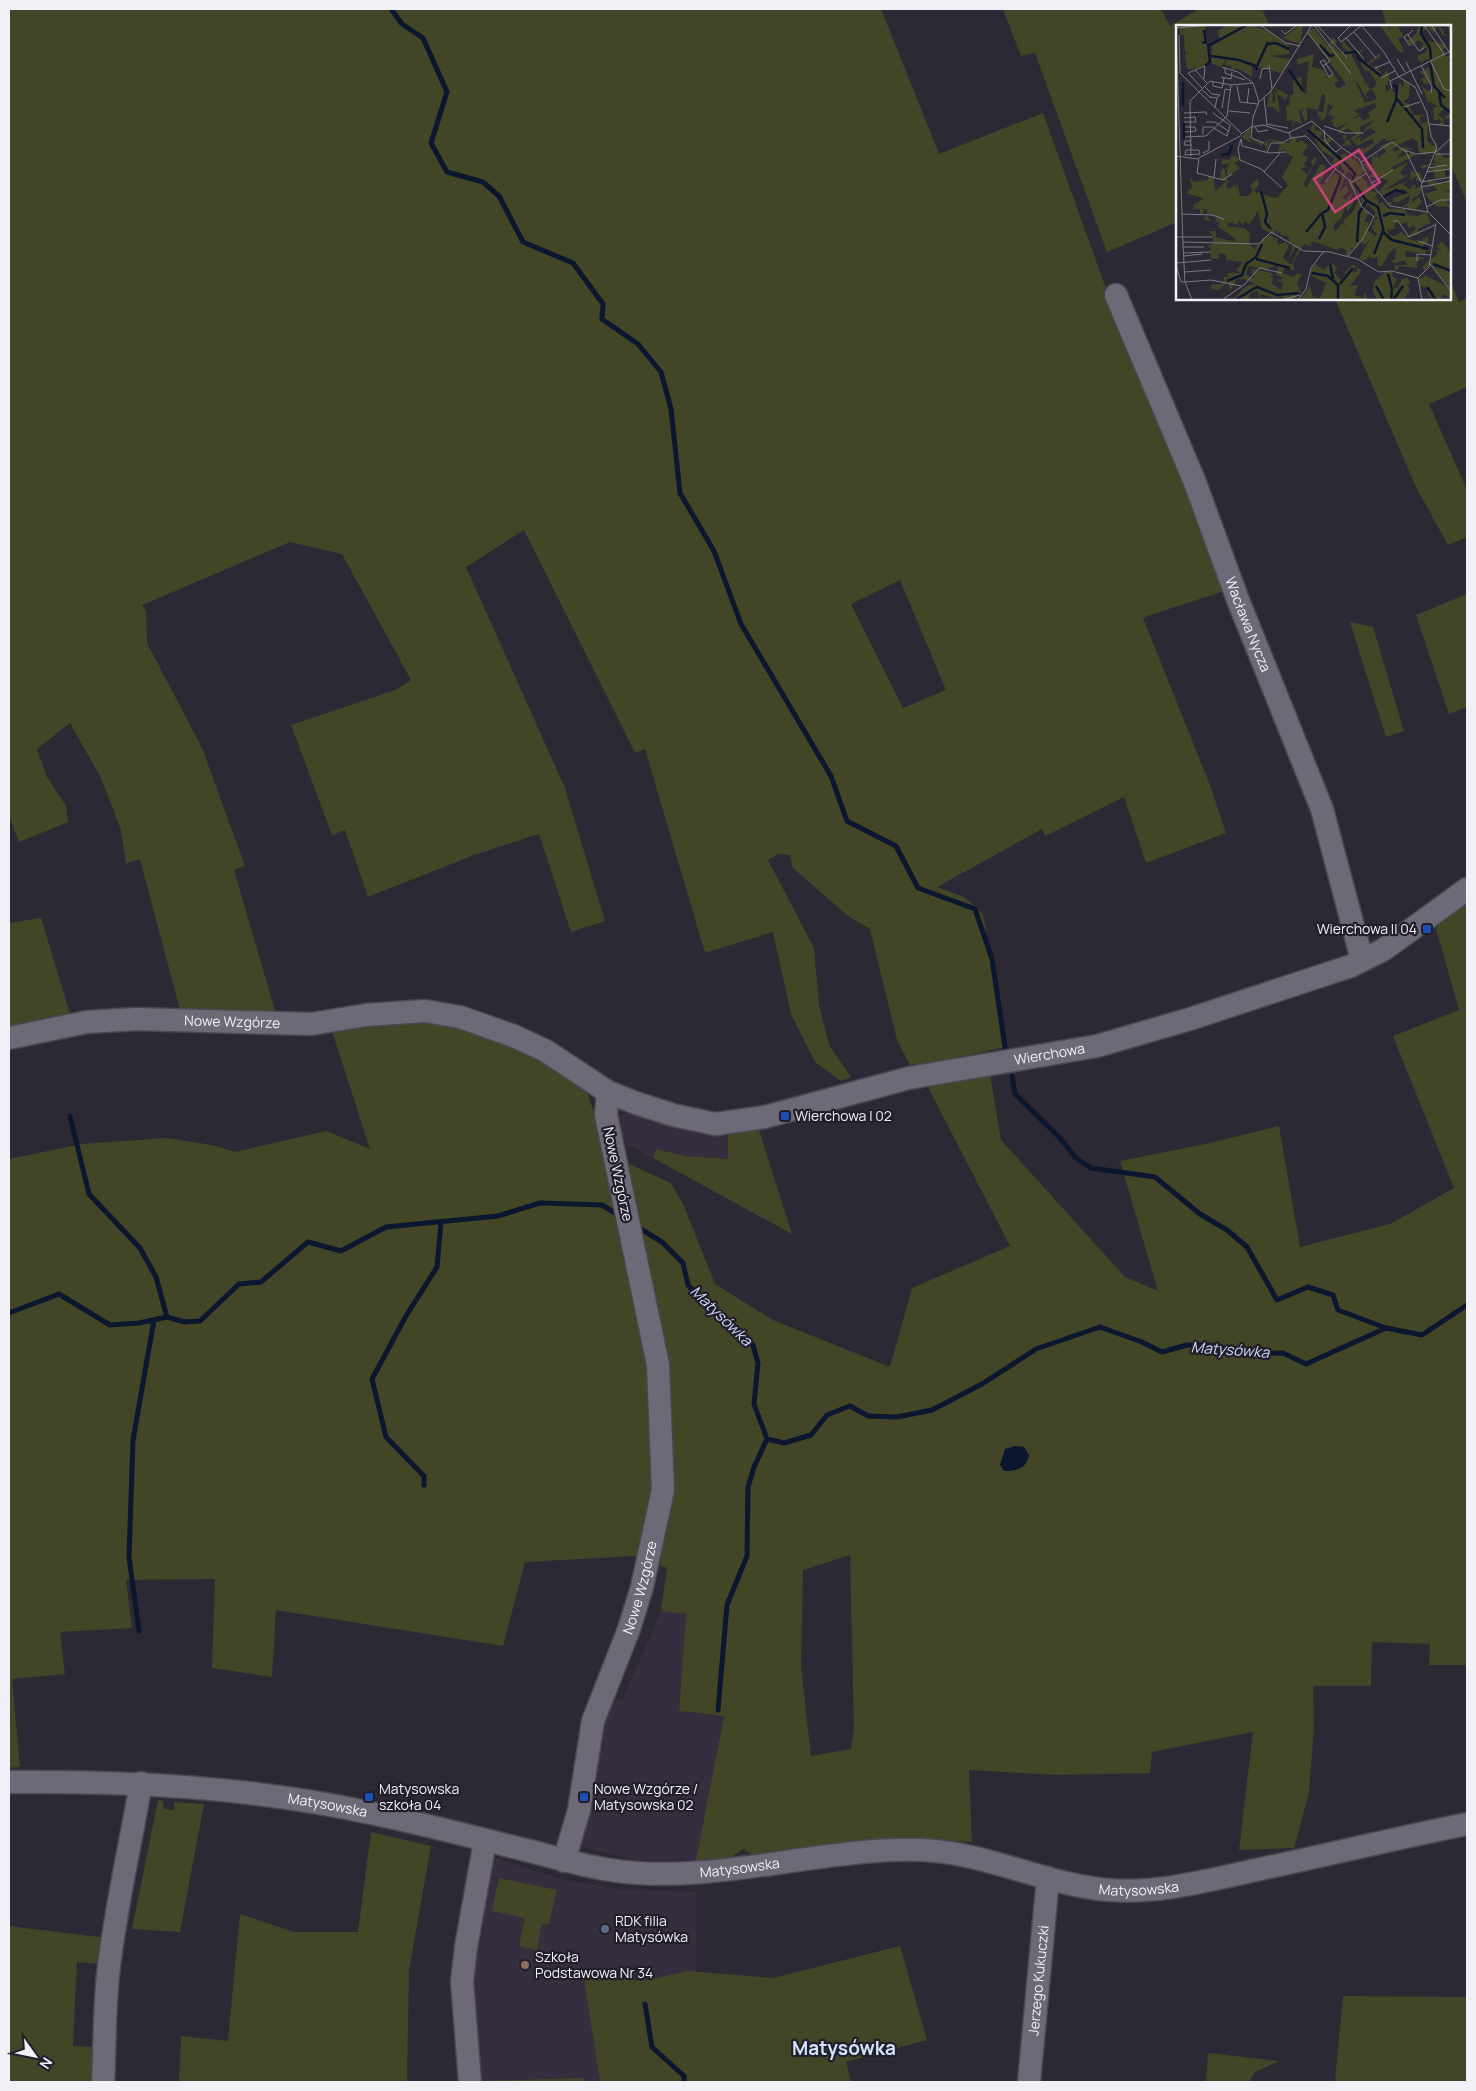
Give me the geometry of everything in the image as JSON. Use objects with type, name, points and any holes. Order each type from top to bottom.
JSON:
[{"type":"street","name":"Wacława Nycza","points":[[1116,295],[1194,480],[1238,600],[1322,809],[1362,960]]},
{"type":"street","name":"Wierchowa","points":[[608,1092],[673,1115],[715,1124],[765,1116],[909,1078],[1097,1046],[1249,1000],[1362,960],[1382,950],[1467,889]]},
{"type":"street","name":"Nowe Wzgórze","points":[[9,1038],[86,1022],[116,1020],[311,1024],[366,1015],[425,1011],[460,1017],[514,1036],[546,1051],[608,1092],[606,1115],[658,1365],[663,1490],[642,1587],[630,1628],[593,1721],[579,1810],[564,1861]]},
{"type":"street","name":"Matysowska","points":[[9,1782],[141,1783],[281,1796],[371,1813],[564,1861],[614,1871],[659,1874],[702,1872],[879,1852],[920,1850],[993,1861],[1048,1878],[1109,1890],[1143,1890],[1181,1885],[1467,1824]]},
{"type":"street","points":[[103,2082],[104,2025],[108,1974],[127,1851],[141,1783]]},
{"type":"street","points":[[470,2082],[462,1981],[466,1947],[485,1840]]},
{"type":"street","name":"Jerzego Kukuczki","points":[[1029,2082],[1048,1878]]},
{"type":"shaded area","points":[[629,1110],[728,1131],[728,1159],[685,1156],[656,1149],[653,1158],[619,1140],[618,1117]]},
{"type":"shaded area","points":[[661,1611],[686,1614],[679,1711],[724,1716],[696,1860],[639,1860],[581,1847],[593,1742],[608,1699],[622,1701]]},
{"type":"shaded area","name":"Szkoła Podstawowa Nr 34","points":[[490,1857],[569,1881],[616,1889],[696,1892],[696,1972],[688,1971],[642,1981],[583,1973],[600,2082],[475,2082],[467,1981]]},
{"type":"green space","points":[[9,9],[881,9],[939,154],[1043,113],[1104,283],[1228,590],[1143,618],[1210,785],[1226,833],[1146,863],[1124,797],[1045,836],[1042,829],[937,887],[964,897],[983,914],[1005,1047],[946,1060],[910,1065],[897,1040],[870,929],[848,916],[793,868],[790,855],[778,854],[768,860],[814,948],[819,1005],[829,1045],[851,1077],[841,1081],[815,1062],[791,1014],[773,932],[705,953],[645,749],[635,753],[524,530],[466,567],[565,788],[605,921],[571,932],[539,834],[474,855],[368,897],[345,830],[332,835],[291,725],[398,689],[411,680],[342,554],[290,542],[142,605],[146,611],[147,643],[202,748],[245,866],[234,870],[276,1014],[180,1010],[140,859],[126,863],[121,830],[101,778],[70,723],[37,749],[47,777],[66,806],[68,822],[19,842],[9,816]],"holes":[[[900,580],[946,690],[903,708],[851,604]]]},
{"type":"green space","points":[[1003,9],[1161,9],[1170,26],[1199,9],[1262,9],[1270,25],[1176,25],[1176,222],[1107,252],[1035,53],[1021,56]]},
{"type":"green space","points":[[1382,9],[1467,9],[1467,203],[1451,165],[1451,25],[1386,25]]},
{"type":"green space","points":[[1451,282],[1459,302],[1467,298],[1467,387],[1429,404],[1467,490],[1467,537],[1448,545],[1416,487],[1335,300],[1451,300]]},
{"type":"green space","points":[[1467,594],[1467,707],[1449,714],[1416,615]]},
{"type":"green space","points":[[1350,622],[1373,627],[1404,731],[1386,737]]},
{"type":"green space","points":[[1467,901],[1467,1665],[1429,1665],[1430,1644],[1372,1642],[1371,1686],[1313,1686],[1314,1727],[1309,1793],[1294,1848],[1239,1850],[1253,1732],[1152,1752],[1150,1773],[1055,1775],[969,1770],[972,1842],[908,1839],[754,1855],[743,1849],[729,1859],[696,1860],[724,1716],[679,1711],[686,1614],[661,1611],[667,1568],[634,1556],[525,1562],[503,1646],[276,1610],[272,1677],[212,1668],[215,1579],[126,1580],[132,1628],[60,1632],[65,1674],[12,1679],[20,1767],[9,1768],[9,1159],[82,1144],[166,1138],[212,1145],[235,1152],[326,1131],[370,1149],[331,1028],[380,1022],[439,1022],[521,1048],[586,1088],[607,1154],[671,1183],[684,1206],[715,1284],[773,1320],[890,1367],[912,1288],[1010,1246],[928,1087],[990,1075],[1001,1140],[1125,1277],[1158,1291],[1120,1161],[1210,1143],[1279,1126],[1300,1247],[1390,1224],[1454,1188],[1393,1036],[1459,1010],[1435,925]],"holes":[[[850,1555],[854,1728],[851,1749],[811,1756],[801,1666],[803,1570]]]},
{"type":"green space","points":[[41,918],[71,1017],[9,1028],[9,923]]},
{"type":"green space","points":[[757,1124],[792,1234],[653,1158],[656,1149],[685,1156],[728,1159],[728,1131]]},
{"type":"green space","points":[[158,1800],[163,1801],[164,1809],[174,1810],[174,1802],[204,1804],[180,1932],[132,1929]]},
{"type":"green space","points":[[371,1832],[431,1846],[409,1970],[407,2082],[179,2082],[181,2036],[228,2041],[240,1914],[294,1932],[358,1932]]},
{"type":"green space","points":[[499,1878],[557,1890],[549,1924],[542,1923],[537,1950],[519,1946],[525,1918],[492,1911]]},
{"type":"green space","points":[[9,1926],[107,1938],[100,1964],[77,1962],[73,2046],[93,2047],[95,2082],[9,2082]]},
{"type":"green space","points":[[900,1946],[927,2040],[846,2062],[851,2082],[600,2082],[583,1973],[642,1981],[688,1971],[773,1978]]},
{"type":"green space","points":[[1343,1996],[1467,1997],[1467,2082],[1335,2082]]},
{"type":"green space","points":[[1208,2053],[1279,2061],[1255,2072],[1249,2082],[1206,2082]]},
{"type":"green space","points":[[584,2078],[585,2082],[478,2081]]},
{"type":"water","points":[[1015,1446],[1024,1447],[1029,1455],[1028,1460],[1020,1468],[1004,1471],[1000,1465],[1005,1449]]},
{"type":"waterway","points":[[391,9],[402,24],[423,38],[447,92],[431,143],[447,172],[483,182],[499,196],[523,242],[573,263],[603,304],[602,319],[638,344],[661,372],[671,409],[680,493],[714,551],[741,624],[831,776],[847,821],[896,846],[918,888],[975,909],[992,959],[1005,1047]]},
{"type":"waterway","points":[[1012,1076],[1015,1094],[1060,1138],[1076,1158],[1091,1168],[1155,1177],[1200,1214],[1227,1230],[1247,1247],[1277,1300],[1308,1287],[1333,1295],[1338,1310],[1386,1328]]},
{"type":"waterway","points":[[70,1116],[89,1194],[140,1248],[156,1277],[167,1317]]},
{"type":"waterway","name":"Matysówka","points":[[9,1313],[59,1294],[110,1325],[139,1323],[167,1317],[185,1322],[200,1321],[239,1284],[261,1282],[308,1242],[341,1251],[386,1227],[498,1216],[540,1203],[602,1205],[620,1216]]},
{"type":"waterway","points":[[424,1485],[424,1476],[386,1437],[372,1379],[406,1316],[437,1267],[441,1222]]},
{"type":"waterway","name":"Matysówka","points":[[636,1226],[662,1242],[683,1263],[688,1285],[709,1308],[753,1345],[758,1363],[754,1404],[767,1439],[784,1443],[811,1435],[827,1415],[850,1406],[868,1416],[897,1417],[932,1410],[982,1384],[1036,1349],[1100,1327],[1142,1342],[1162,1352],[1187,1345],[1209,1345],[1245,1354],[1283,1353],[1306,1364],[1386,1328],[1422,1335],[1467,1305]]},
{"type":"waterway","points":[[139,1631],[129,1557],[133,1440],[154,1320]]},
{"type":"waterway","points":[[718,1710],[727,1605],[747,1556],[748,1487],[754,1467],[767,1439]]},
{"type":"waterway","points":[[645,2004],[652,2047],[684,2076],[684,2082]]},
{"type":"place","name":"Wierchowa II 04","points":[[1427,929]]},
{"type":"place","name":"Wierchowa I 02","points":[[785,1116]]},
{"type":"place","name":"Matysowska szkoła 04","points":[[369,1797]]},
{"type":"place","name":"Nowe Wzgórze / Matysowska 02","points":[[584,1797]]},
{"type":"place","name":"RDK filia Matysówka","points":[[605,1929]]},
{"type":"place","name":"Szkoła Podstawowa Nr 34","points":[[525,1965]]},
{"type":"district","name":"Matysówka","points":[[844,2048]]}]
